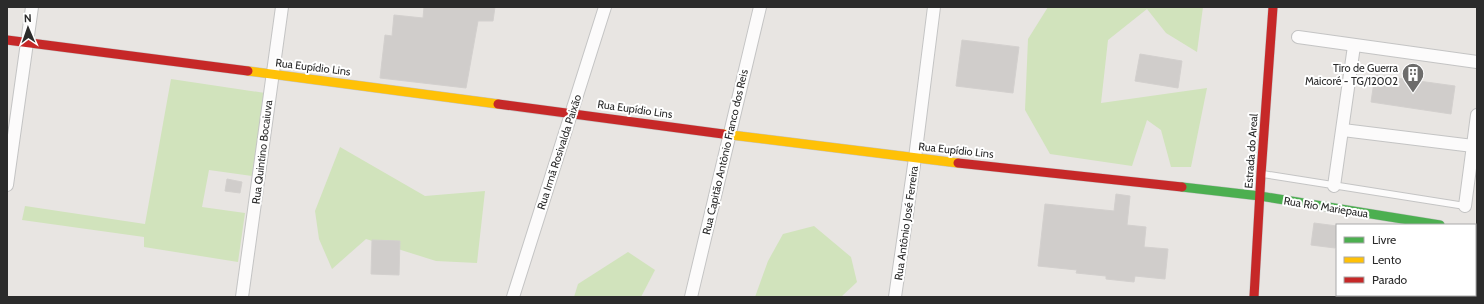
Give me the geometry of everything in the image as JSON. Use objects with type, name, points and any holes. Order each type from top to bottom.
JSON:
[{"type":"street","points":[[7,185],[32,7]]},
{"type":"street","name":"Rua Quintino Bocaiuva","points":[[242,297],[282,7]]},
{"type":"street","name":"Rua Irmã Rosivalda Paixão","points":[[513,297],[605,7]]},
{"type":"street","name":"Rua Capitão Antônio Franco dos Reis","points":[[691,297],[728,135],[760,7]]},
{"type":"street","name":"Rua Antônio José Ferreira","points":[[895,297],[915,158],[934,7]]},
{"type":"street","name":"Estrada do Areal","points":[[1254,297],[1273,7]]},
{"type":"street","points":[[1298,37],[1477,62]]},
{"type":"street","name":"Rua Eupídio Lins","points":[[7,40],[571,112],[728,135],[915,158],[1260,196]]},
{"type":"street","points":[[1334,186],[1354,46]]},
{"type":"street","points":[[1465,206],[1477,115]]},
{"type":"street","points":[[1343,130],[1473,146]]},
{"type":"street","name":"Rua Rio Mariepaua","points":[[1260,196],[1434,224]]},
{"type":"lane","points":[[1261,174],[1465,206]]},
{"type":"green space","points":[[1048,7],[1203,7],[1197,52],[1166,33],[1147,9],[1108,40],[1101,103],[1207,88],[1191,167],[1171,167],[1161,130],[1147,120],[1132,166],[1050,154],[1025,110],[1028,39]]},
{"type":"green space","points":[[171,79],[265,93],[252,176],[209,170],[202,207],[245,213],[238,262],[144,247],[144,237],[22,220],[25,206],[145,224]]},
{"type":"green space","points":[[340,147],[425,196],[485,191],[477,263],[436,261],[366,239],[332,269],[319,239],[315,211]]},
{"type":"green space","points":[[814,226],[851,257],[857,282],[841,297],[755,297],[768,261],[783,234]]},
{"type":"green space","points":[[628,252],[655,270],[641,297],[574,297],[578,284]]},
{"type":"building","points":[[424,7],[495,7],[493,21],[478,21],[466,88],[380,78],[385,35],[392,36],[394,15],[423,18]]},
{"type":"building","points":[[962,40],[1019,47],[1013,93],[956,86]]},
{"type":"building","points":[[1140,54],[1182,61],[1178,88],[1135,81]]},
{"type":"building","name":"Tiro de Guerra Maicoré - TG/12002","points":[[1375,75],[1455,86],[1451,114],[1371,102]]},
{"type":"building","points":[[227,179],[242,182],[240,193],[225,191]]},
{"type":"building","points":[[1116,194],[1130,196],[1127,225],[1146,227],[1144,247],[1168,249],[1165,279],[1135,276],[1134,282],[1106,279],[1106,276],[1076,273],[1077,270],[1038,266],[1045,204],[1114,211]]},
{"type":"building","points":[[1314,223],[1336,226],[1335,248],[1311,245]]},
{"type":"building","points":[[372,240],[400,241],[399,275],[371,274]]},
{"type":"traffic: fast","points":[[1182,187],[1260,196],[1434,224]]},
{"type":"traffic: slow","points":[[248,71],[498,104]]},
{"type":"traffic: slow","points":[[723,134],[958,163]]},
{"type":"traffic: jam","points":[[1254,297],[1273,7]]},
{"type":"traffic: jam","points":[[7,40],[248,71]]},
{"type":"traffic: jam","points":[[498,104],[723,134]]},
{"type":"traffic: jam","points":[[958,163],[1182,187]]},
{"type":"place","name":"Tiro de Guerra Maicoré - TG/12002","points":[[1413,94]]}]
